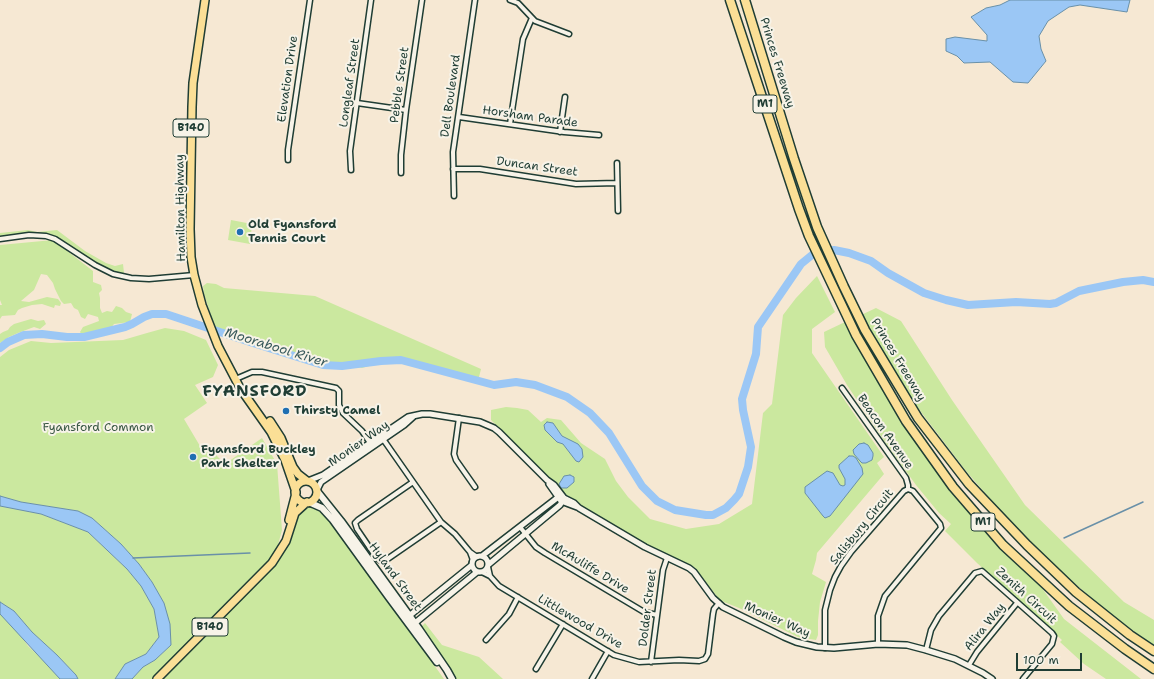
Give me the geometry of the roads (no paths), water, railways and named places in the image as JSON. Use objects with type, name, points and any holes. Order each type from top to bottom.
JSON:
[{"type":"highway","name":"Princes Freeway","points":[[730,0],[799,209],[833,288],[856,335],[906,421],[953,487],[1003,545],[1069,606],[1125,649],[1154,669]]},
{"type":"highway","name":"Princes Freeway","points":[[746,0],[817,227],[866,330],[918,418],[969,484],[1027,545],[1076,592],[1130,635],[1154,651]]},
{"type":"main road","name":"Hamilton Highway","points":[[205,0],[194,76],[192,107],[190,245],[194,275],[202,305],[213,334],[227,363],[252,401],[284,444],[293,467],[298,474],[307,481]]},
{"type":"main road","name":"Hamilton Highway","points":[[272,428],[296,493]]},
{"type":"main road","name":"B140","points":[[157,679],[272,563],[279,551],[287,537],[296,513],[307,502],[314,498],[317,490],[313,484],[307,481],[298,484],[296,488],[296,493],[279,551]]},
{"type":"main road","name":"Hyland Street","points":[[317,490],[447,670],[451,679]]},
{"type":"main road","points":[[296,493],[299,500],[307,502]]},
{"type":"main road","name":"Hyland Street","points":[[307,502],[318,506],[329,515],[356,550],[388,596],[410,620],[440,666],[451,679]]},
{"type":"street","name":"Elevation Drive","points":[[288,160],[288,150],[310,0]]},
{"type":"street","name":"Longleaf Street","points":[[351,170],[350,151],[371,0]]},
{"type":"street","name":"Pebble Street","points":[[401,173],[400,155],[422,0]]},
{"type":"street","name":"Dell Boulevard","points":[[454,196],[453,152],[475,0]]},
{"type":"street","points":[[510,0],[518,3],[535,21],[569,34]]},
{"type":"street","points":[[510,124],[523,39],[532,18]]},
{"type":"street","points":[[560,132],[565,97]]},
{"type":"street","points":[[357,103],[406,110]]},
{"type":"street","name":"Horsham Parade","points":[[459,117],[560,132],[599,135]]},
{"type":"street","points":[[617,163],[618,210]]},
{"type":"street","name":"Duncan Street","points":[[453,169],[480,169],[576,184],[617,183]]},
{"type":"street","points":[[0,239],[29,235],[46,236],[55,239],[95,265],[113,274],[131,278],[155,279],[194,275]]},
{"type":"street","points":[[237,379],[252,372],[262,372],[335,388],[338,390],[339,405],[342,411],[348,419],[362,431],[371,445]]},
{"type":"street","name":"Beacon Avenue","points":[[842,388],[906,478],[908,489]]},
{"type":"street","name":"Monier Way","points":[[317,490],[322,482],[382,437],[407,423],[415,416],[430,414],[480,422],[494,428],[547,480],[561,498],[574,503],[579,508],[645,547],[689,568],[719,603],[796,642],[825,648],[878,644],[907,645],[956,659],[992,679]]},
{"type":"street","points":[[459,418],[454,454],[456,460],[475,487]]},
{"type":"street","points":[[382,437],[441,522],[455,534],[476,560]]},
{"type":"street","name":"Monier Way","points":[[307,481],[323,475],[371,445]]},
{"type":"street","points":[[413,482],[358,520],[356,523],[357,529],[379,559],[384,561],[441,522]]},
{"type":"street","name":"Salisbury Circuit","points":[[825,648],[825,610],[835,577],[851,552],[904,491],[908,489],[912,491],[940,524],[940,528],[885,596],[878,616],[878,644]]},
{"type":"street","points":[[410,620],[476,560],[561,498]]},
{"type":"street","points":[[410,620],[488,566],[561,498]]},
{"type":"street","name":"McAuliffe Drive","points":[[520,527],[536,547],[545,553],[644,612],[657,615]]},
{"type":"street","name":"Dolder Street","points":[[651,662],[663,570],[667,558]]},
{"type":"street","points":[[476,560],[487,560],[490,576]]},
{"type":"street","points":[[476,560],[473,568],[480,572]]},
{"type":"street","name":"Littlewood Drive","points":[[480,572],[490,576],[499,586],[608,651],[639,662],[679,660],[699,661],[705,659],[708,654],[714,609],[719,603]]},
{"type":"street","name":"Zenith Circuit","points":[[926,650],[934,623],[977,572],[985,572],[1054,636],[1052,644],[1023,679]]},
{"type":"street","points":[[486,640],[509,614],[518,597]]},
{"type":"street","name":"Alira Way","points":[[969,665],[977,652],[1017,603]]},
{"type":"street","points":[[536,669],[563,624]]},
{"type":"street","points":[[592,679],[608,651]]},
{"type":"water","points":[[1010,0],[1130,0],[1127,12],[1080,5],[1069,7],[1048,21],[1039,36],[1041,49],[1046,61],[1028,83],[1013,82],[990,62],[964,63],[957,56],[946,51],[946,39],[955,37],[987,41],[987,35],[971,17],[986,8],[1000,5]]},
{"type":"water","points":[[547,422],[553,423],[562,436],[578,444],[582,449],[583,457],[579,462],[576,461],[563,444],[557,442],[545,430],[544,425]]},
{"type":"water","points":[[864,443],[868,445],[873,453],[873,456],[872,460],[862,463],[854,454],[853,450],[859,444]]},
{"type":"water","points":[[849,456],[856,458],[862,468],[863,474],[830,516],[825,518],[805,493],[805,487],[827,471],[833,473],[840,485],[845,485],[845,479],[839,465]]},
{"type":"water","points":[[570,475],[574,477],[574,482],[567,488],[561,488],[559,484],[564,476]]},
{"type":"water","points":[[0,496],[21,502],[78,511],[92,518],[121,544],[139,564],[152,582],[164,603],[170,624],[171,645],[155,660],[143,667],[132,679],[115,679],[125,664],[146,654],[159,637],[154,609],[141,586],[127,569],[88,532],[41,514],[0,506]]},
{"type":"water","points":[[0,602],[14,611],[32,632],[76,675],[78,679],[60,679],[0,614]]},
{"type":"waterway","name":"Moorabool River","points":[[0,348],[8,342],[24,335],[42,334],[67,337],[84,337],[125,327],[152,314],[166,314],[323,365],[342,366],[401,360],[494,385],[516,382],[535,385],[567,397],[590,413],[609,433],[642,486],[657,501],[675,510],[713,515],[726,508],[739,494],[748,467],[751,447],[742,399],[756,354],[758,327],[801,264],[812,255],[834,250],[849,253],[871,261],[888,273],[924,293],[968,305],[1016,302],[1050,304],[1056,303],[1079,291],[1123,282],[1143,280],[1154,282]]},
{"type":"waterway","points":[[1064,538],[1143,502]]},
{"type":"waterway","points":[[133,558],[250,553]]},
{"type":"place","name":"Old Fyansford Tennis Court","points":[[240,232]]},
{"type":"place","name":"Thirsty Camel","points":[[286,411]]},
{"type":"place","name":"Fyansford Buckley Park Shelter","points":[[193,457]]},
{"type":"district","name":"FYANSFORD","points":[[255,392]]},
{"type":"park label","name":"Fyansford Common","points":[[98,428]]}]
